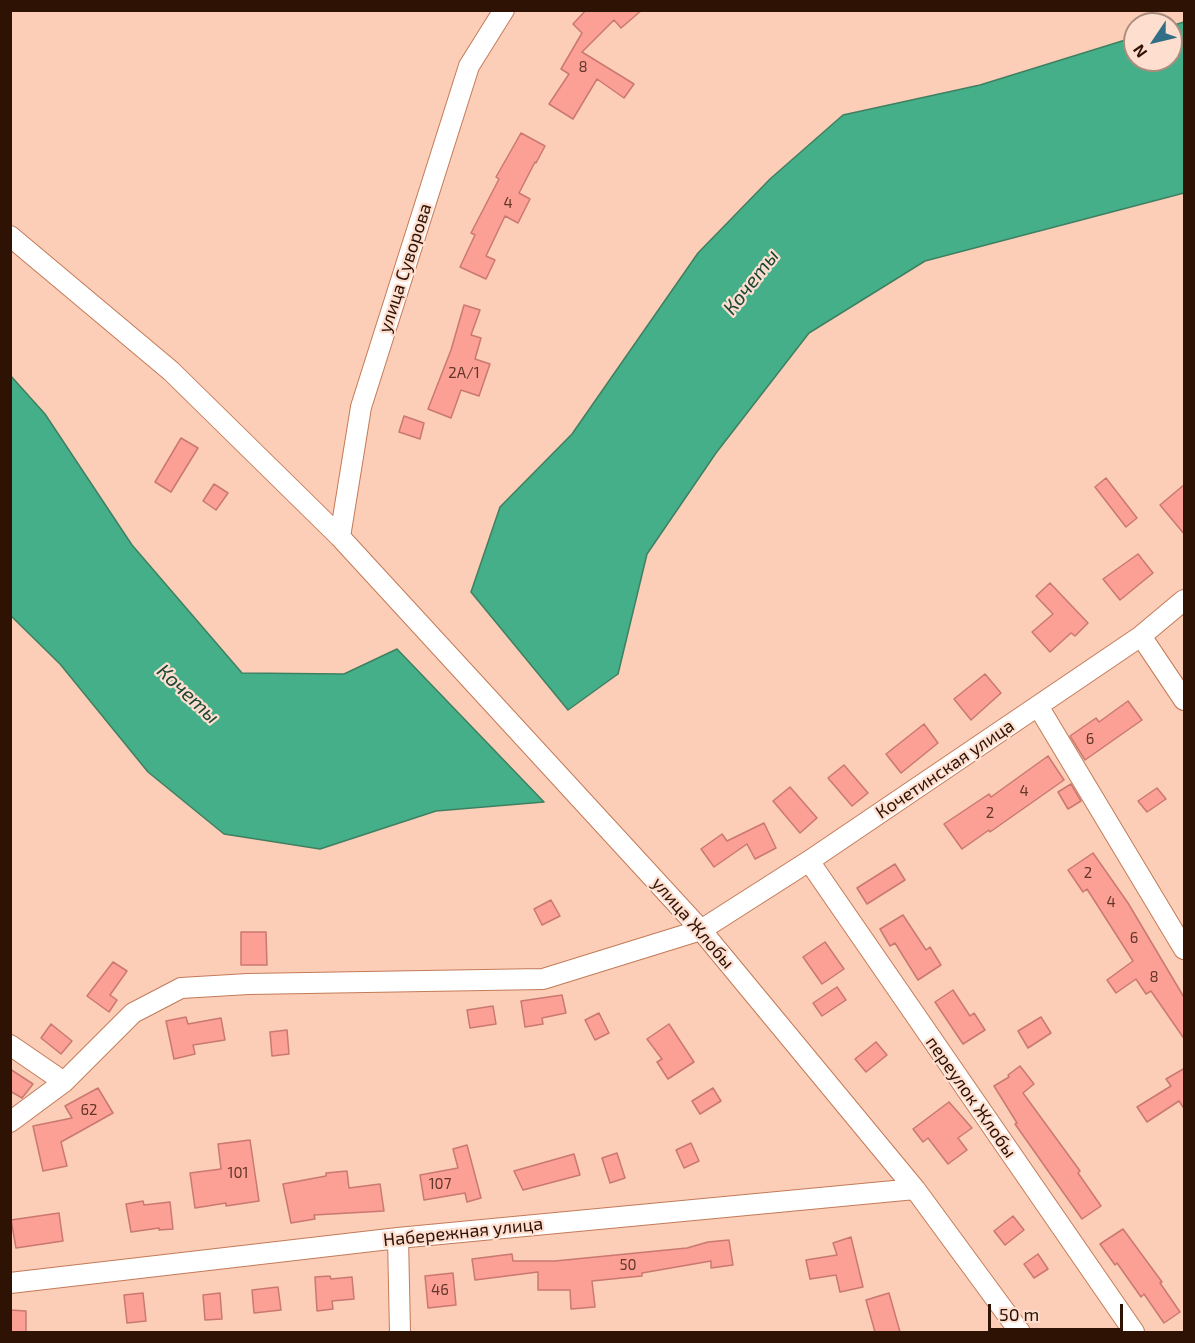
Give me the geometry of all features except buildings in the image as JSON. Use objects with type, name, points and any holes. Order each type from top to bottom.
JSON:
[{"type":"street","name":"улица Суворова","points":[[340,537],[361,407],[470,66],[504,10]]},
{"type":"street","name":"улица Жлобы","points":[[10,236],[171,370],[340,537],[701,930],[915,1189],[1020,1332]]},
{"type":"street","name":"Кочетинская улица","points":[[701,930],[809,861],[1141,636],[1185,600]]},
{"type":"street","points":[[1141,636],[1185,700]]},
{"type":"street","points":[[1038,706],[1185,949]]},
{"type":"street","name":"переулок Жлобы","points":[[809,861],[1134,1332]]},
{"type":"street","points":[[10,1122],[64,1082],[134,1013],[181,988],[248,984],[543,979],[701,930]]},
{"type":"street","points":[[10,1045],[64,1082]]},
{"type":"street","name":"Набережная улица","points":[[10,1283],[398,1238],[915,1189]]},
{"type":"street","points":[[398,1238],[400,1332]]},
{"type":"water","name":"Кочеты","points":[[1183,22],[1184,193],[925,261],[809,333],[716,453],[647,554],[618,674],[568,710],[471,592],[500,507],[572,434],[698,253],[770,179],[843,115],[980,85],[1123,41],[1123,72],[1183,72]]},
{"type":"water","name":"Кочеты","points":[[10,375],[45,414],[132,545],[242,673],[344,674],[397,649],[544,802],[436,811],[320,849],[224,834],[148,772],[60,664],[11,616]]}]
